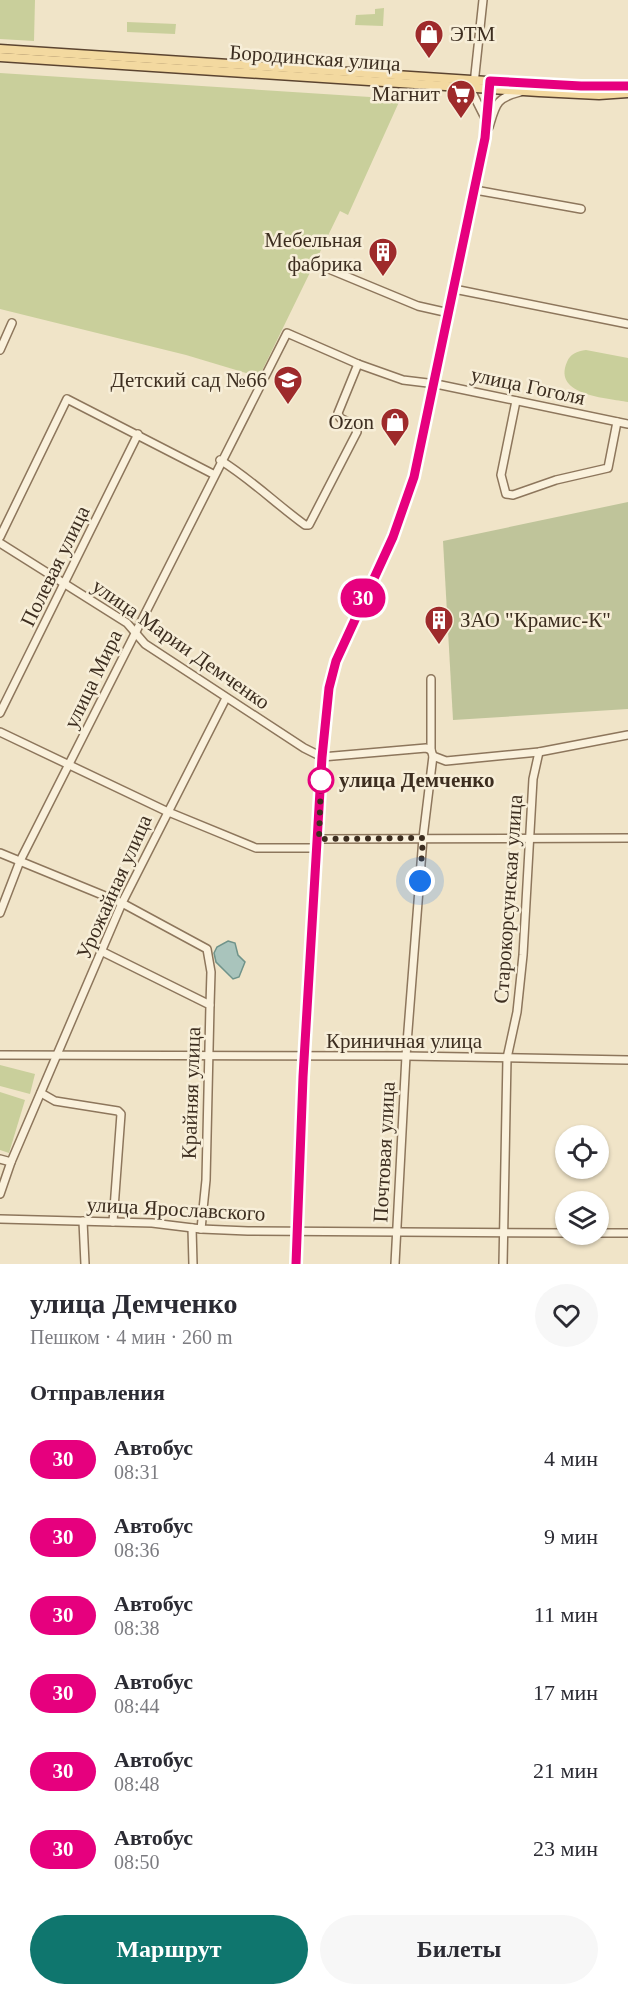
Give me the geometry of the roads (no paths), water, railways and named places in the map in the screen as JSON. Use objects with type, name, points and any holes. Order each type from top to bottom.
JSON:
[{"type":"main road","name":"Бородинская улица","points":[[0,50],[474,83],[525,91],[599,95],[628,93]]},
{"type":"main road","name":"Бородинская улица","points":[[0,57],[461,85],[474,83]]},
{"type":"main road","name":"Бородинская улица","points":[[490,85],[628,86]]},
{"type":"street","points":[[474,83],[483,0]]},
{"type":"street","points":[[461,85],[473,94],[486,122]]},
{"type":"street","points":[[485,138],[490,85]]},
{"type":"street","points":[[296,1264],[295,1231],[304,1057],[319,839],[322,757],[329,688],[336,661],[393,537],[410,492],[436,384],[485,138],[496,103],[504,96],[525,91]]},
{"type":"street","points":[[475,190],[581,209]]},
{"type":"street","points":[[319,265],[418,306],[449,313]]},
{"type":"street","points":[[454,289],[628,324]]},
{"type":"street","points":[[0,350],[12,323]]},
{"type":"street","name":"улица Гоголя","points":[[287,333],[358,364],[403,380],[436,384],[628,424]]},
{"type":"street","name":"улица Мира","points":[[0,913],[20,861],[220,460],[287,333]]},
{"type":"street","points":[[220,460],[239,472],[305,525],[313,522],[357,432],[354,425],[340,418],[338,413],[358,364]]},
{"type":"street","points":[[0,537],[67,399],[213,474]]},
{"type":"street","points":[[516,401],[501,475],[506,494],[513,495],[556,480],[608,468],[617,422]]},
{"type":"street","name":"Полевая улица","points":[[0,713],[138,434]]},
{"type":"street","name":"улица Марии Демченко","points":[[0,543],[126,623],[145,644],[226,699],[322,757]]},
{"type":"street","name":"Почтовая улица","points":[[395,1264],[406,1056],[432,753],[431,679]]},
{"type":"street","name":"Урожайная улица","points":[[0,1194],[11,1162],[58,1057],[122,903],[166,811],[226,699]]},
{"type":"street","points":[[0,732],[166,811],[260,849],[318,848]]},
{"type":"street","points":[[322,757],[426,748],[446,761],[539,752],[628,735]]},
{"type":"street","name":"Старокорсунская улица","points":[[503,1264],[507,1058],[518,1000],[533,779],[539,752]]},
{"type":"street","points":[[319,839],[628,838]]},
{"type":"street","points":[[0,853],[122,903],[207,949],[211,972],[210,1005]]},
{"type":"street","name":"Крайняя улица","points":[[103,951],[210,1005],[210,1057],[201,1230]]},
{"type":"street","name":"Криничная улица","points":[[0,1056],[406,1056],[628,1060]]},
{"type":"street","points":[[41,1094],[55,1101],[118,1111],[121,1114],[113,1222]]},
{"type":"street","points":[[0,1159],[11,1162]]},
{"type":"street","name":"улица Ярославского","points":[[0,1219],[113,1222],[201,1230],[555,1233]]},
{"type":"street","points":[[83,1221],[85,1264]]},
{"type":"street","points":[[192,1228],[193,1264]]},
{"type":"street","points":[[609,1233],[628,1233]]},
{"type":"water","points":[[228,941],[235,943],[238,955],[245,962],[239,977],[233,979],[216,962],[214,953],[217,947]]},
{"type":"place","name":"ЭТМ","points":[[429,60]]},
{"type":"place","name":"Магнит","points":[[461,120]]},
{"type":"place","name":"Мебельная фабрика","points":[[383,278]]},
{"type":"place","name":"Детский сад №66","points":[[288,406]]},
{"type":"place","name":"Ozon","points":[[395,448]]},
{"type":"place","name":"ЗАО \"Крамис-К\"","points":[[439,646]]},
{"type":"place","name":"улица Демченко","points":[[321,780]]}]
